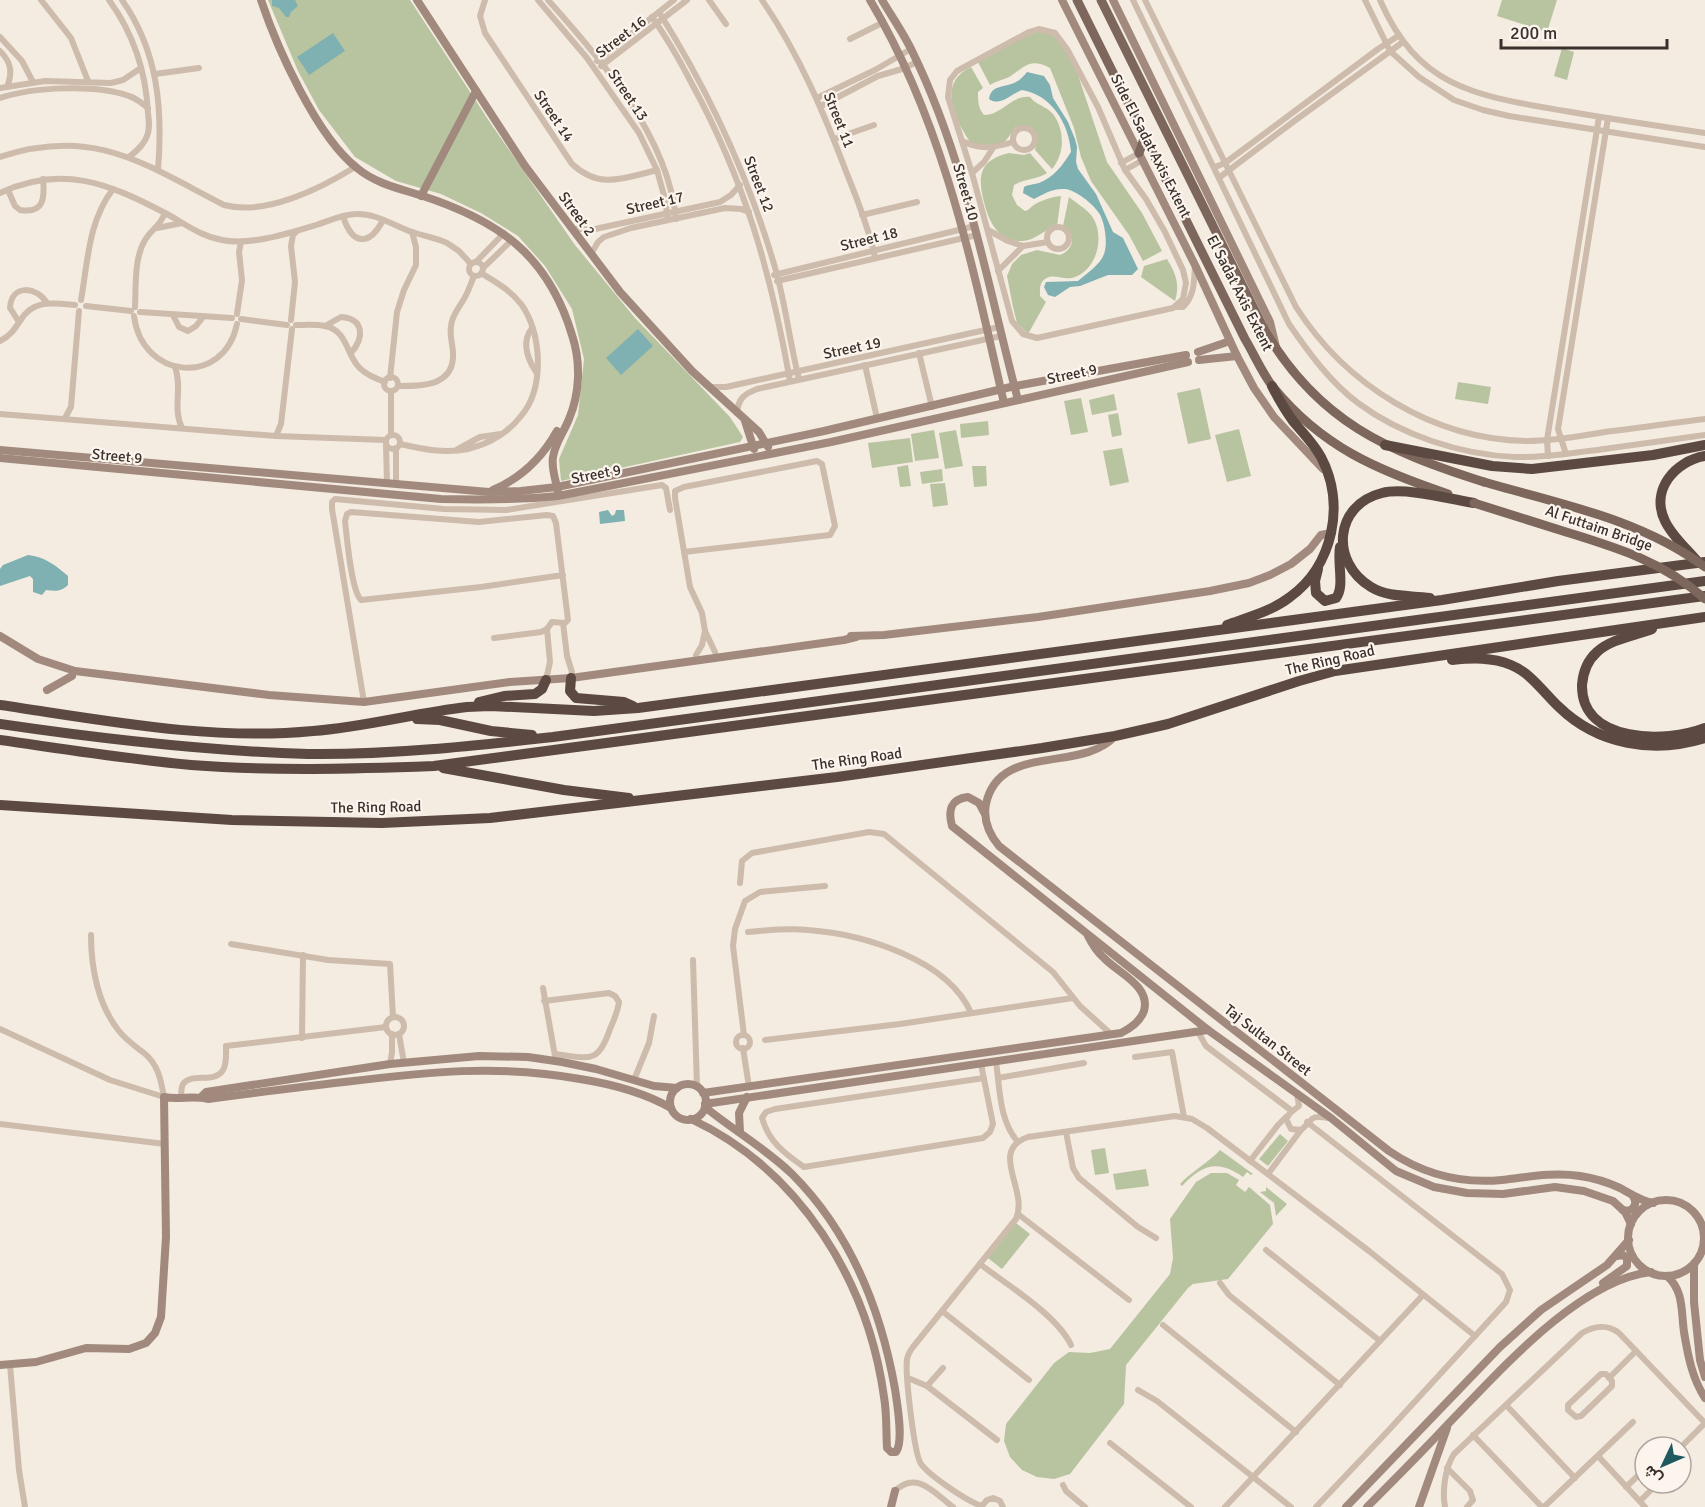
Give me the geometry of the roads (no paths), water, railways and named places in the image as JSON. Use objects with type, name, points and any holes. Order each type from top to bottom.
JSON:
[{"type":"highway","points":[[1272,386],[1292,419],[1320,455],[1331,483],[1334,510],[1331,533],[1315,581],[1316,593],[1320,598],[1331,601],[1340,594],[1338,561],[1346,525],[1358,506],[1371,496],[1400,491],[1474,503]]},
{"type":"highway","points":[[1385,445],[1492,466],[1532,469],[1653,455],[1705,445]]},
{"type":"highway","points":[[1702,564],[1666,523],[1661,497],[1672,472],[1687,462],[1705,456]]},
{"type":"highway","points":[[1342,540],[1343,554],[1350,568],[1361,581],[1374,589],[1389,594],[1442,600]]},
{"type":"highway","points":[[0,705],[163,728],[259,734],[313,731],[467,707],[594,711],[638,708],[1442,600],[1558,581],[1702,564]]},
{"type":"highway","points":[[1207,632],[1278,605],[1298,591],[1319,566]]},
{"type":"highway","name":"The Ring Road","points":[[0,724],[122,741],[310,754],[454,747],[553,737],[1705,581]]},
{"type":"highway","name":"The Ring Road","points":[[0,740],[194,765],[310,768],[434,766],[1705,598]]},
{"type":"highway","name":"The Ring Road","points":[[0,805],[232,820],[382,824],[490,818],[652,800],[1042,748],[1115,736],[1168,724],[1316,676],[1407,660],[1705,617]]},
{"type":"highway","points":[[1666,622],[1613,642],[1596,652],[1585,669],[1582,688],[1584,698],[1588,708],[1600,723],[1618,731],[1657,737],[1678,735],[1705,728]]},
{"type":"highway","points":[[1407,660],[1424,662],[1485,658],[1504,662],[1521,670],[1581,725],[1619,742],[1643,746],[1668,746],[1705,738]]},
{"type":"highway","points":[[572,675],[570,691],[576,698],[624,702],[638,708]]},
{"type":"highway","points":[[467,707],[498,697],[535,694],[542,689],[547,678]]},
{"type":"highway","points":[[397,718],[440,720],[491,731],[553,737]]},
{"type":"highway","points":[[434,766],[564,790],[652,800]]},
{"type":"main road","name":"El Sadat Axis Extent","points":[[1077,0],[1245,339],[1272,386],[1311,425],[1355,457],[1405,479],[1474,503]]},
{"type":"main road","name":"El Sadat Axis Extent","points":[[1101,0],[1276,350],[1290,369],[1343,420],[1385,445],[1426,464],[1484,482]]},
{"type":"main road","points":[[1141,157],[1145,136]]},
{"type":"main road","name":"Al Futtaim Bridge","points":[[1484,482],[1630,525],[1664,541],[1702,564]]},
{"type":"main road","name":"Al Futtaim Bridge","points":[[1474,503],[1619,548],[1661,567],[1705,598]]},
{"type":"street","points":[[41,0],[70,38],[88,81]]},
{"type":"street","points":[[109,0],[130,35],[141,68],[148,108],[147,136],[137,152],[129,157]]},
{"type":"street","points":[[122,0],[141,31],[155,74],[161,127],[158,170]]},
{"type":"street","points":[[261,0],[304,96],[325,131],[355,167],[386,184],[458,208],[504,233],[529,257],[555,292],[567,317],[579,372],[572,412],[553,454],[552,471],[557,491]]},
{"type":"street","name":"Street 2","points":[[417,0],[525,166],[591,255],[640,315],[708,387],[759,432],[767,442]]},
{"type":"street","name":"Street 14","points":[[484,0],[480,16],[485,33],[572,164],[589,177],[613,181],[657,170]]},
{"type":"street","name":"Street 13","points":[[538,0],[594,67],[639,134],[657,170],[668,220]]},
{"type":"street","name":"Street 13","points":[[548,0],[601,62],[653,143],[665,172],[676,219]]},
{"type":"street","name":"Street 16","points":[[601,62],[674,0]]},
{"type":"street","name":"Street 16","points":[[594,67],[664,19],[687,0]]},
{"type":"street","points":[[709,0],[726,24]]},
{"type":"street","name":"Street 11","points":[[762,0],[782,29],[821,106],[874,253]]},
{"type":"street","name":"Street 10","points":[[870,0],[907,67],[944,165],[964,234],[1004,403]]},
{"type":"street","name":"Street 10","points":[[882,0],[911,48],[946,136],[976,231],[1018,400]]},
{"type":"street","name":"Side El Sadat Axis Extent","points":[[1062,0],[1254,388],[1274,417],[1314,458],[1331,483]]},
{"type":"street","points":[[1113,0],[1270,322],[1276,350]]},
{"type":"street","points":[[1133,0],[1289,324],[1311,357],[1358,403],[1423,438],[1469,450],[1515,457],[1566,454],[1705,435]]},
{"type":"street","points":[[1145,0],[1296,307],[1326,347],[1352,373],[1400,406],[1435,422],[1492,437],[1527,441],[1561,439],[1705,419]]},
{"type":"street","points":[[1365,0],[1390,51],[1433,87],[1454,100],[1509,116],[1705,147]]},
{"type":"street","points":[[1380,0],[1403,42],[1440,75],[1474,93],[1503,100],[1705,134]]},
{"type":"street","name":"Street 12","points":[[659,12],[708,96],[746,183],[778,278],[799,379]]},
{"type":"street","name":"Street 12","points":[[652,17],[700,99],[740,185],[770,279],[790,381]]},
{"type":"street","points":[[850,39],[882,23]]},
{"type":"street","points":[[1044,29],[1055,33],[1067,49],[1098,106],[1121,163],[1153,209],[1183,270],[1187,289],[1183,299],[1169,310],[1052,336],[1030,337],[1019,330],[1012,321],[972,173],[948,97],[948,85],[953,75],[966,65],[1029,32],[1044,29]]},
{"type":"street","points":[[1215,167],[1225,163],[1398,36]]},
{"type":"street","points":[[0,37],[22,61],[33,82]]},
{"type":"street","points":[[1220,177],[1403,42]]},
{"type":"street","points":[[817,98],[875,70],[911,48]]},
{"type":"street","points":[[0,51],[11,68],[4,88]]},
{"type":"street","points":[[821,106],[879,76],[917,62]]},
{"type":"street","points":[[4,88],[33,82],[111,83],[123,80],[141,68]]},
{"type":"street","points":[[155,74],[199,68]]},
{"type":"street","points":[[0,98],[42,90],[82,89],[127,95],[148,108]]},
{"type":"street","points":[[421,196],[476,91]]},
{"type":"street","points":[[700,99],[708,96]]},
{"type":"street","points":[[1548,456],[1547,440],[1599,117]]},
{"type":"street","points":[[1566,454],[1558,429],[1608,118]]},
{"type":"street","points":[[834,139],[874,125]]},
{"type":"street","points":[[962,141],[977,147],[993,148],[1013,142]]},
{"type":"street","points":[[0,157],[32,148],[64,146],[99,149],[129,157],[224,205],[250,208],[297,196],[329,183],[355,167]]},
{"type":"street","points":[[972,173],[984,162],[993,148]]},
{"type":"street","points":[[1121,163],[1141,157]]},
{"type":"street","points":[[1125,170],[1141,157]]},
{"type":"street","points":[[8,189],[15,206],[20,210],[34,209],[43,202],[44,179]]},
{"type":"street","points":[[0,193],[25,182],[66,179],[113,189],[165,213],[197,232],[225,241],[241,242],[297,231],[343,216],[363,214],[453,246],[474,263],[479,263],[482,271],[514,296],[528,316],[539,359],[527,407],[522,416],[502,434],[483,444],[454,451],[398,446],[391,448],[388,440]]},
{"type":"street","points":[[102,185],[104,202]]},
{"type":"street","name":"Street 17","points":[[570,228],[595,229],[720,202],[740,185]]},
{"type":"street","points":[[65,418],[71,406],[80,305],[90,237],[104,202],[113,189]]},
{"type":"street","points":[[862,215],[917,202]]},
{"type":"street","name":"Street 17","points":[[591,255],[598,242],[611,234],[724,208],[749,212]]},
{"type":"street","points":[[165,213],[158,228],[145,240],[141,249],[138,262],[136,328],[145,346],[159,360],[175,367],[204,365],[222,353],[234,336],[242,280],[239,257],[241,242]]},
{"type":"street","points":[[343,216],[349,232],[358,239],[374,234],[383,220]]},
{"type":"street","points":[[158,228],[182,223]]},
{"type":"street","points":[[987,230],[1023,246],[1048,242]]},
{"type":"street","points":[[276,436],[281,424],[292,325],[295,282],[291,246],[293,235],[297,231]]},
{"type":"street","name":"Street 18","points":[[770,279],[976,231]]},
{"type":"street","points":[[392,391],[386,388],[397,312],[416,265],[416,247],[412,232]]},
{"type":"street","points":[[474,276],[469,270],[504,233]]},
{"type":"street","points":[[279,234],[291,246]]},
{"type":"street","points":[[416,247],[425,236]]},
{"type":"street","points":[[392,483],[388,440],[392,391],[398,386],[422,387],[434,383],[448,373],[453,358],[450,327],[455,311],[465,297],[474,276],[482,271],[512,240]]},
{"type":"street","points":[[225,241],[239,257]]},
{"type":"street","points":[[998,271],[1023,246]]},
{"type":"street","points":[[1177,306],[1181,308],[1185,306],[1192,294],[1195,265]]},
{"type":"street","points":[[19,322],[10,308],[13,296],[18,291],[25,288],[39,292],[47,303]]},
{"type":"street","points":[[0,341],[9,336],[27,310],[47,303],[326,326],[340,334],[345,340],[356,363],[363,371],[387,380],[397,380],[398,386]]},
{"type":"street","points":[[173,315],[179,327],[188,331],[196,327],[203,317]]},
{"type":"street","points":[[326,326],[341,317],[357,324],[360,328],[360,337],[358,345],[351,353]]},
{"type":"street","points":[[532,328],[526,338],[526,345],[536,373]]},
{"type":"street","name":"Street 19","points":[[737,413],[740,400],[744,395],[757,389],[919,353],[1000,332]]},
{"type":"street","name":"Street 19","points":[[708,387],[726,387],[988,335]]},
{"type":"street","points":[[1230,341],[1198,356],[1237,356]]},
{"type":"street","points":[[919,353],[932,407]]},
{"type":"street","name":"Street 9","points":[[0,450],[50,459],[183,475],[441,499],[500,501],[730,462],[831,442],[1068,389],[1187,359],[1015,386],[932,407],[753,445],[557,491],[489,492],[185,465],[50,459],[0,458]]},
{"type":"street","points":[[865,365],[877,418]]},
{"type":"street","points":[[168,427],[176,416],[179,380],[175,367]]},
{"type":"street","points":[[179,380],[186,367]]},
{"type":"street","points":[[1065,377],[1068,389]]},
{"type":"street","points":[[489,492],[528,469],[546,449],[559,429],[576,387]]},
{"type":"street","points":[[71,406],[77,419]]},
{"type":"street","points":[[0,414],[286,437],[388,440],[399,438],[392,483]]},
{"type":"street","points":[[176,416],[182,428]]},
{"type":"street","name":"Street 2","points":[[745,421],[756,456]]},
{"type":"street","points":[[281,424],[286,437]]},
{"type":"street","points":[[829,430],[831,442]]},
{"type":"street","points":[[767,442],[770,453]]},
{"type":"street","points":[[728,451],[730,462]]},
{"type":"street","points":[[684,552],[830,535],[835,526],[822,464],[817,460],[677,489],[674,494],[690,587],[702,613],[705,631],[715,652]]},
{"type":"street","points":[[183,475],[185,465]]},
{"type":"street","points":[[327,478],[327,488]]},
{"type":"street","points":[[364,702],[332,509],[332,502],[335,499],[463,510],[506,510],[662,485],[666,488],[670,510]]},
{"type":"street","points":[[441,488],[441,499]]},
{"type":"street","points":[[494,638],[541,632],[547,629],[552,622],[563,623],[568,620],[563,575],[556,523],[550,514],[479,522],[351,512],[345,517],[356,591],[361,600],[482,587],[563,575]]},
{"type":"street","points":[[0,636],[31,656],[52,665],[119,678],[269,695],[364,702],[696,657],[1038,617],[1210,591],[1249,583],[1270,575],[1291,564],[1310,549],[1321,535],[1331,533]]},
{"type":"street","points":[[563,623],[572,675]]},
{"type":"street","points":[[547,629],[550,662],[547,678]]},
{"type":"street","points":[[696,657],[705,631]]},
{"type":"street","points":[[696,657],[715,652],[844,636],[856,637]]},
{"type":"street","points":[[0,642],[35,663],[72,676],[119,678]]},
{"type":"street","points":[[47,690],[72,676]]},
{"type":"street","points":[[985,815],[988,797],[997,782],[1006,774],[1029,763],[1090,752],[1104,746],[1115,736]]},
{"type":"street","name":"Taj Sultan Street","points":[[1623,1210],[1606,1198],[1574,1189],[1555,1187],[1503,1194],[1479,1194],[1445,1189],[1424,1183],[1388,1165],[1331,1118],[1208,1030],[952,826],[950,810],[953,804],[961,798],[968,797],[977,801],[985,815],[989,832],[999,846],[1389,1151],[1404,1160],[1431,1173],[1467,1180],[1501,1180],[1554,1174],[1584,1176],[1610,1184],[1653,1203]]},
{"type":"street","points":[[740,883],[742,861],[752,853],[869,832],[884,834],[1053,972],[1073,998],[1111,1034]]},
{"type":"street","points":[[749,1087],[743,1048],[748,1047],[750,1042],[744,1035],[733,946],[735,929],[745,901],[760,892],[825,886]]},
{"type":"street","points":[[748,932],[781,929],[816,930],[876,944],[921,963],[943,978],[960,994],[971,1013]]},
{"type":"street","points":[[555,1057],[654,1086],[677,1088],[687,1084],[700,1090],[749,1087],[1127,1030],[1137,1022],[1143,1012],[1144,998],[1137,986],[1101,955],[1087,933]]},
{"type":"street","points":[[0,1365],[44,1360],[79,1349],[129,1349],[146,1343],[155,1333],[161,1317],[166,1237],[164,1097],[155,1065],[119,1031],[105,1007],[94,972],[92,936]]},
{"type":"street","points":[[231,944],[336,961],[390,963],[393,1017]]},
{"type":"street","points":[[302,1038],[303,955]]},
{"type":"street","points":[[0,1029],[110,1080],[164,1097],[181,1099],[202,1096],[208,1099],[428,1072],[491,1069],[534,1072],[598,1082],[648,1096],[671,1108],[678,1116],[691,1119],[730,1140],[766,1168],[802,1205],[848,1277],[866,1322],[884,1396],[887,1448],[891,1452],[896,1452],[899,1446],[900,1431],[891,1367],[879,1318],[863,1280],[835,1228],[805,1188],[777,1161],[705,1105],[700,1090],[693,960]]},
{"type":"street","points":[[543,988],[555,1057]]},
{"type":"street","points":[[202,1096],[206,1092],[390,1064],[479,1056],[588,1058],[600,1052],[605,1044],[619,1002],[615,996],[609,993],[544,1000]]},
{"type":"street","points":[[765,1040],[900,1024],[1073,998]]},
{"type":"street","points":[[634,1080],[647,1049],[654,1016]]},
{"type":"street","points":[[386,1027],[387,1022],[393,1017],[400,1018],[404,1029],[395,1034]]},
{"type":"street","points":[[181,1099],[182,1088],[186,1081],[214,1076],[222,1072],[226,1046],[386,1027],[395,1034],[404,1063]]},
{"type":"street","points":[[705,1105],[1208,1030]]},
{"type":"street","points":[[1198,1032],[1206,1047],[1289,1114]]},
{"type":"street","points":[[390,1064],[395,1034]]},
{"type":"street","points":[[1135,1057],[1172,1052],[1184,1117]]},
{"type":"street","points":[[996,1062],[1005,1122],[1009,1133],[1018,1142]]},
{"type":"street","points":[[981,1064],[984,1078],[993,1124],[990,1132],[983,1138],[804,1167],[778,1148],[766,1131],[762,1118],[766,1112],[775,1108],[984,1078]]},
{"type":"street","points":[[998,1078],[1084,1064]]},
{"type":"street","points":[[671,1108],[671,1097],[677,1088]]},
{"type":"street","points":[[1250,1161],[1278,1125],[1299,1107],[1297,1093]]},
{"type":"street","points":[[740,1132],[739,1113],[747,1097]]},
{"type":"street","points":[[691,1119],[700,1115],[705,1105]]},
{"type":"street","points":[[1289,1114],[1287,1125],[1296,1131],[1301,1130]]},
{"type":"street","points":[[1003,1507],[1000,1501],[993,1498],[987,1500],[982,1507],[970,1502],[921,1464],[917,1454],[907,1365],[909,1352],[1018,1214],[1020,1197],[1010,1163],[1011,1152],[1018,1142],[1028,1137],[1175,1116],[1200,1123],[1475,1336]]},
{"type":"street","points":[[1268,1174],[1307,1122],[1315,1117],[1331,1118]]},
{"type":"street","points":[[1307,1122],[1502,1274],[1508,1285],[1509,1295],[1475,1336],[1316,1507]]},
{"type":"street","points":[[0,1124],[165,1143]]},
{"type":"street","points":[[1066,1132],[1073,1168],[1079,1178],[1138,1227],[1156,1238]]},
{"type":"street","points":[[1623,1210],[1628,1211],[1634,1207],[1636,1202],[1633,1196]]},
{"type":"street","points":[[1694,1264],[1682,1272],[1667,1276],[1642,1267],[1635,1259],[1629,1240],[1631,1224],[1640,1211],[1653,1203],[1668,1200],[1689,1208],[1703,1228],[1704,1246],[1694,1264],[1693,1290],[1700,1360],[1705,1377]]},
{"type":"street","points":[[1623,1210],[1631,1224]]},
{"type":"street","points":[[1694,1213],[1705,1214]]},
{"type":"street","points":[[1018,1214],[1129,1300]]},
{"type":"street","points":[[1346,1507],[1500,1347],[1541,1310],[1603,1269],[1629,1240]]},
{"type":"street","points":[[1266,1250],[1380,1341]]},
{"type":"street","points":[[1595,1293],[1609,1278],[1627,1266],[1628,1260],[1625,1256],[1617,1256]]},
{"type":"street","points":[[980,1264],[1062,1329],[1071,1345]]},
{"type":"street","points":[[1367,1507],[1530,1341],[1595,1293],[1620,1278],[1651,1272]]},
{"type":"street","points":[[1667,1276],[1678,1290],[1691,1370],[1705,1398]]},
{"type":"street","points":[[1220,1283],[1229,1295],[1340,1385]]},
{"type":"street","points":[[1225,1507],[1423,1295]]},
{"type":"street","points":[[942,1311],[1029,1380]]},
{"type":"street","points":[[1683,1316],[1696,1315]]},
{"type":"street","points":[[1163,1325],[1296,1432]]},
{"type":"street","points":[[1445,1507],[1447,1468],[1454,1454],[1588,1330],[1602,1327],[1611,1328],[1619,1333],[1705,1423],[1693,1435]]},
{"type":"street","points":[[1609,1378],[1636,1351]]},
{"type":"street","points":[[10,1365],[19,1470],[25,1507]]},
{"type":"street","points":[[928,1387],[944,1369]]},
{"type":"street","points":[[1604,1373],[1609,1378],[1613,1383],[1611,1388],[1581,1416],[1576,1417],[1568,1410],[1569,1404],[1599,1375],[1604,1373]]},
{"type":"street","points":[[908,1378],[928,1387],[997,1440]]},
{"type":"street","points":[[1138,1390],[1157,1401],[1291,1507]]},
{"type":"street","points":[[1506,1405],[1575,1478]]},
{"type":"street","points":[[1473,1435],[1543,1507],[1634,1422]]},
{"type":"street","points":[[1419,1507],[1448,1425]]},
{"type":"street","points":[[1110,1443],[1191,1507]]},
{"type":"street","points":[[1598,1456],[1646,1507]]},
{"type":"street","points":[[1447,1468],[1472,1493],[1473,1500],[1467,1507]]},
{"type":"street","points":[[1626,1487],[1633,1480]]},
{"type":"street","points":[[891,1507],[895,1491],[908,1482],[918,1482],[949,1506]]},
{"type":"street","points":[[1063,1485],[1066,1491],[1085,1507]]},
{"type":"street","points":[[1640,1501],[1646,1495]]},
{"type":"water","points":[[272,0],[295,0],[298,6],[289,17],[286,17],[279,8],[272,6]]},
{"type":"water","points":[[333,33],[345,51],[309,75],[297,57]]},
{"type":"water","points":[[1027,72],[1044,76],[1050,85],[1053,98],[1068,122],[1075,139],[1078,169],[1096,194],[1113,232],[1123,238],[1138,269],[1132,275],[1108,275],[1080,286],[1070,287],[1055,297],[1048,295],[1044,287],[1046,282],[1078,281],[1097,265],[1105,250],[1105,233],[1099,213],[1089,202],[1074,192],[1056,189],[1034,199],[1023,193],[1024,187],[1044,181],[1053,174],[1071,152],[1063,121],[1050,104],[1042,98],[1022,90],[1001,101],[989,99],[993,91],[1016,82]]},
{"type":"water","points":[[638,329],[653,346],[621,375],[606,358]]},
{"type":"water","points":[[608,510],[612,516],[616,510],[624,510],[625,521],[600,524],[599,512]]},
{"type":"water","points":[[28,555],[45,560],[59,568],[68,576],[68,585],[60,590],[46,590],[42,595],[33,592],[33,579],[30,576],[0,586],[0,569],[3,565]]}]
